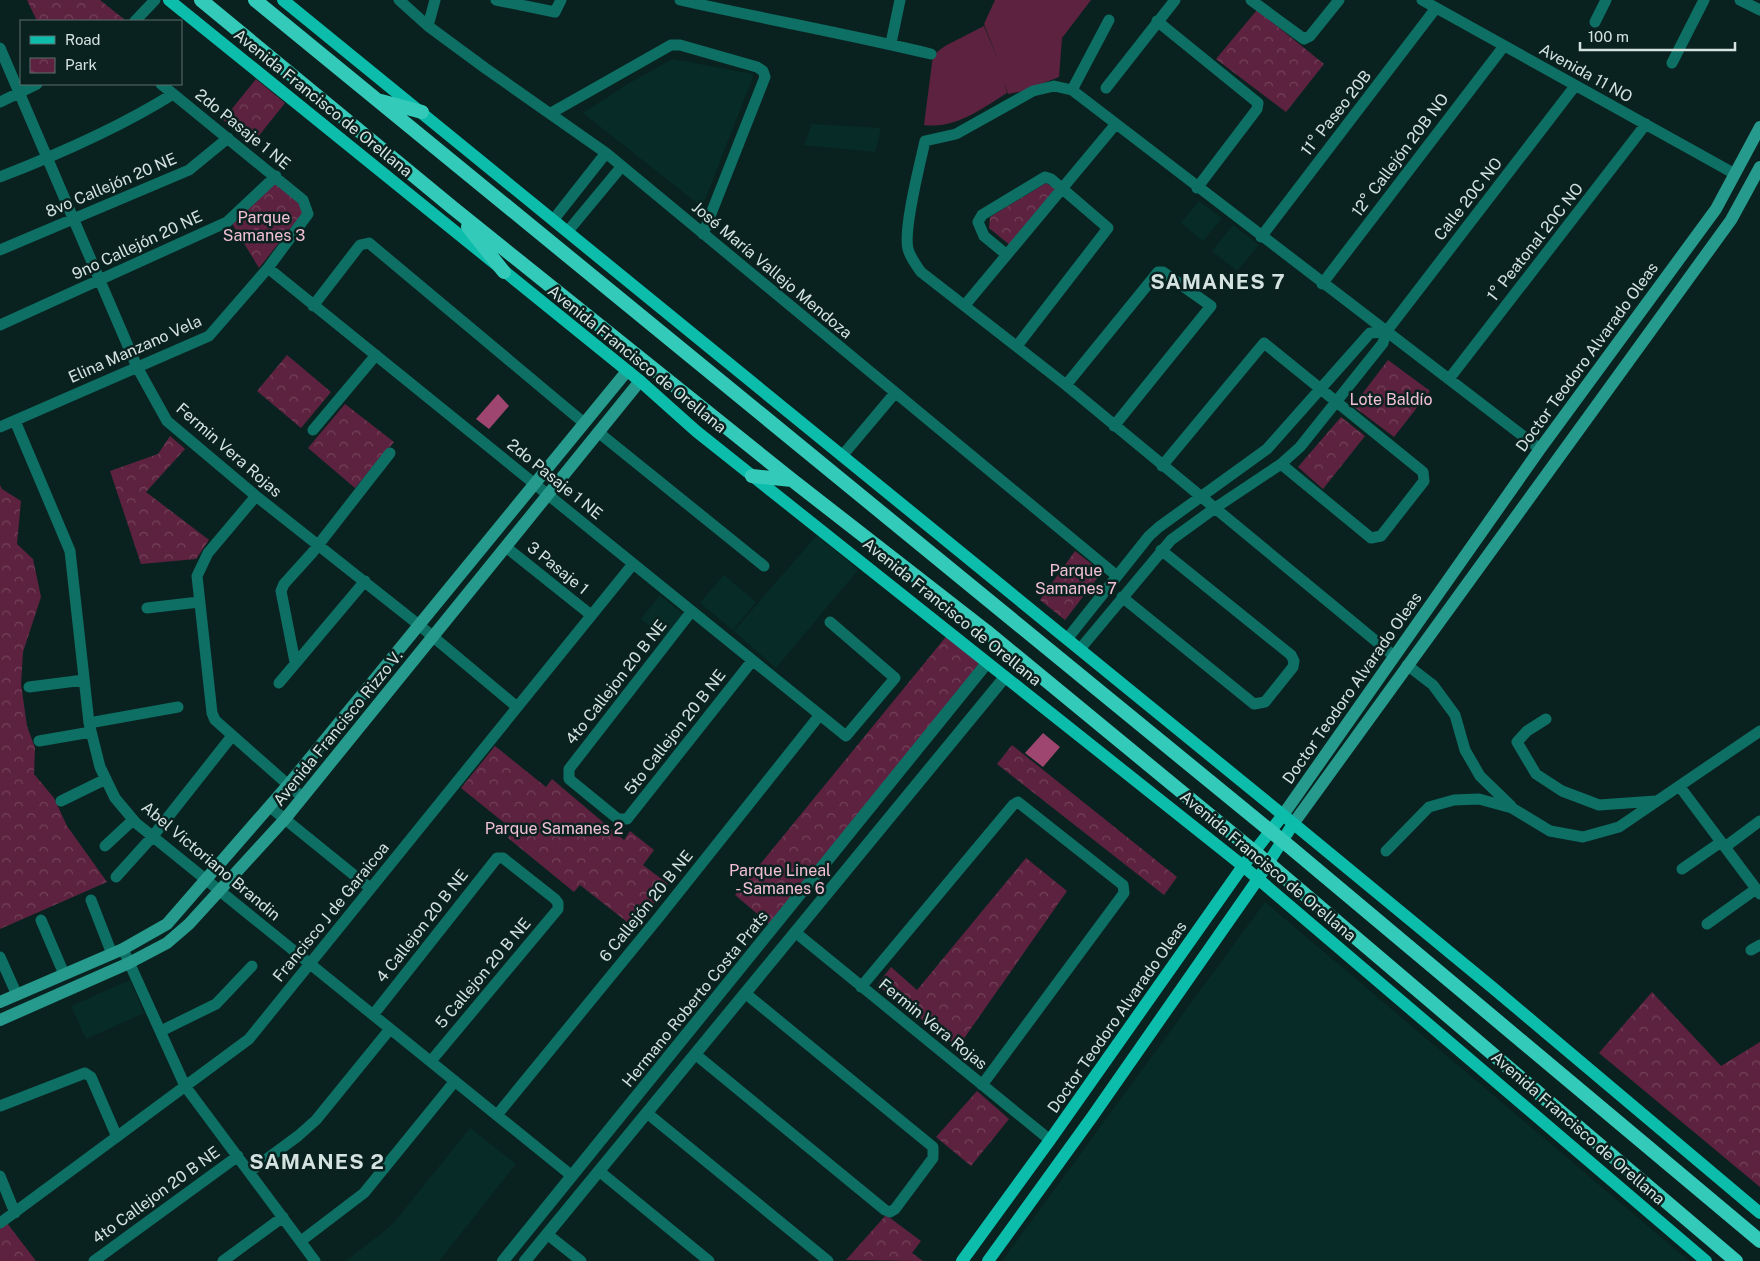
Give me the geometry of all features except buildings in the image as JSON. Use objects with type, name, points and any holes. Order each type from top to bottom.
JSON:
[{"type":"highway","name":"Avenida Francisco de Orellana","points":[[201,0],[453,208],[792,480],[986,631],[1268,864],[1736,1261]]},
{"type":"highway","name":"Avenida Francisco de Orellana","points":[[255,0],[1270,831],[1760,1241]]},
{"type":"highway","points":[[376,100],[422,112]]},
{"type":"highway","points":[[453,208],[504,272]]},
{"type":"highway","points":[[752,476],[792,480]]},
{"type":"main road","name":"Avenida Francisco de Orellana","points":[[169,0],[640,382],[696,431],[1244,866],[1706,1261]]},
{"type":"main road","points":[[283,0],[1283,815],[1493,988],[1760,1213]]},
{"type":"main road","name":"Doctor Teodoro Alvarado Oleas","points":[[962,1261],[1244,866],[1283,815],[1540,449],[1716,209],[1760,127]]},
{"type":"main road","name":"Doctor Teodoro Alvarado Oleas","points":[[988,1261],[1092,1117],[1258,879],[1293,824],[1731,220],[1760,168]]},
{"type":"main road","name":"Avenida Francisco Rizzo V.","points":[[0,1002],[118,952],[167,924],[288,785],[626,372]]},
{"type":"main road","name":"Avenida Francisco Rizzo V.","points":[[0,1020],[130,964],[178,934],[285,819],[640,382]]},
{"type":"street","points":[[136,20],[155,0]]},
{"type":"street","name":"José María Vallejo Mendoza","points":[[399,0],[428,26],[606,153],[1117,576]]},
{"type":"street","points":[[428,26],[435,0]]},
{"type":"street","points":[[496,0],[554,12],[562,0]]},
{"type":"street","points":[[680,0],[756,18],[891,43],[931,54]]},
{"type":"street","points":[[891,43],[900,0]]},
{"type":"street","points":[[1106,88],[1175,0]]},
{"type":"street","points":[[1251,0],[1304,39],[1310,36],[1339,0]]},
{"type":"street","name":"Avenida 11 NO","points":[[1422,0],[1735,174]]},
{"type":"street","points":[[1596,22],[1606,0]]},
{"type":"street","points":[[1672,63],[1704,0]]},
{"type":"street","points":[[1740,0],[1760,10]]},
{"type":"street","name":"11° Paseo 20B","points":[[1261,237],[1436,8]]},
{"type":"street","points":[[1072,90],[1110,20]]},
{"type":"street","points":[[1157,21],[1258,103],[1257,109],[1197,188]]},
{"type":"street","points":[[551,113],[671,45],[680,45],[758,67],[763,71],[765,77],[703,234]]},
{"type":"street","name":"12° Callejón 20B NO","points":[[1322,284],[1504,46]]},
{"type":"street","name":"Fermin Vera Rojas","points":[[0,48],[102,281],[137,367],[167,421],[256,496],[419,625],[517,707]]},
{"type":"street","points":[[0,102],[35,85]]},
{"type":"street","name":"2do Pasaje 1 NE","points":[[162,85],[276,176],[303,200]]},
{"type":"street","points":[[1394,656],[1066,385],[921,272],[913,262],[908,248],[908,230],[925,141],[956,134],[1033,92],[1054,86],[1072,90],[1322,284],[1540,449]]},
{"type":"street","name":"Calle 20C NO","points":[[1386,332],[1575,86]]},
{"type":"street","points":[[0,177],[48,158],[146,111],[173,94]]},
{"type":"street","name":"1° Peatonal 20C NO","points":[[1449,379],[1646,124]]},
{"type":"street","points":[[965,305],[1115,125]]},
{"type":"street","name":"8vo Callejón 20 NE","points":[[0,250],[189,170],[228,138]]},
{"type":"street","points":[[554,219],[606,153]]},
{"type":"street","points":[[568,231],[622,166]]},
{"type":"street","name":"9no Callejón 20 NE","points":[[0,325],[102,281],[227,222],[276,176]]},
{"type":"street","points":[[1007,255],[980,229],[978,222],[982,215],[1045,177],[1051,179],[1108,228],[1017,346]]},
{"type":"street","name":"Elina Manzano Vela","points":[[0,427],[210,336],[268,268],[308,214],[303,200]]},
{"type":"street","points":[[313,306],[360,245],[369,243],[584,423]]},
{"type":"street","name":"2do Pasaje 1 NE","points":[[268,268],[846,736],[895,678],[830,622]]},
{"type":"street","points":[[1066,385],[1158,272],[1162,272],[1211,306],[1114,426]]},
{"type":"street","points":[[1067,638],[1159,527],[1268,449],[1370,333],[1386,332]]},
{"type":"street","points":[[1080,649],[1161,550],[1215,508],[1281,464],[1300,446],[1383,343],[1386,332]]},
{"type":"street","points":[[1162,466],[1264,343],[1337,400],[1423,472],[1425,476],[1424,481],[1381,536],[1371,538],[1281,464]]},
{"type":"street","points":[[313,430],[376,355]]},
{"type":"street","points":[[842,456],[895,392]]},
{"type":"street","name":"Abel Victoriano Brandin","points":[[15,420],[70,551],[90,728],[100,767],[115,798],[133,820],[152,836],[572,1176]]},
{"type":"street","points":[[598,432],[764,566]]},
{"type":"street","points":[[295,662],[282,591],[284,584],[318,546],[390,453]]},
{"type":"street","points":[[256,496],[208,553],[200,565],[197,576],[212,713],[215,720],[302,798]]},
{"type":"street","name":"3 Pasaje 1","points":[[506,547],[591,615]]},
{"type":"street","points":[[1122,597],[1254,704],[1265,702],[1293,667],[1294,661],[1291,655],[1161,550]]},
{"type":"street","name":"Francisco J de Garaicoa","points":[[0,1224],[249,1039],[633,564]]},
{"type":"street","points":[[279,683],[365,582]]},
{"type":"street","points":[[147,608],[199,602]]},
{"type":"street","name":"4to Callejon 20 B NE","points":[[622,820],[618,819],[569,779],[567,774],[691,612]]},
{"type":"street","name":"5to Callejon 20 B NE","points":[[622,820],[627,819],[752,661]]},
{"type":"street","name":"Hermano Roberto Costa Prats","points":[[503,1261],[987,663]]},
{"type":"street","points":[[1407,665],[1433,685],[1455,714],[1465,750],[1480,776],[1512,808],[1550,831],[1583,837],[1619,827],[1760,731]]},
{"type":"street","points":[[525,1261],[1005,677]]},
{"type":"street","points":[[29,687],[84,680]]},
{"type":"street","points":[[39,741],[178,707]]},
{"type":"street","name":"6 Callejón 20 B NE","points":[[497,1115],[659,917],[819,716]]},
{"type":"street","points":[[1546,719],[1527,731],[1517,742],[1536,774],[1562,790],[1599,805],[1658,801]]},
{"type":"street","points":[[116,877],[152,836],[232,736]]},
{"type":"street","points":[[61,801],[106,779]]},
{"type":"street","points":[[1680,787],[1758,891],[1707,924]]},
{"type":"street","points":[[1386,851],[1429,807],[1454,800],[1479,799],[1512,808]]},
{"type":"street","points":[[861,987],[989,833],[1018,802],[1123,885],[1124,893],[982,1085]]},
{"type":"street","points":[[270,806],[370,888]]},
{"type":"street","points":[[105,846],[133,820]]},
{"type":"street","points":[[1682,869],[1760,822]]},
{"type":"street","points":[[854,829],[870,842]]},
{"type":"street","name":"5 Callejon 20 B NE","points":[[431,1062],[558,909],[558,903],[503,858],[497,858]]},
{"type":"street","name":"4 Callejon 20 B NE","points":[[374,1015],[497,858]]},
{"type":"street","points":[[91,900],[118,952],[130,964],[186,1086],[315,1261]]},
{"type":"street","points":[[41,920],[64,974]]},
{"type":"street","name":"Fermin Vera Rojas","points":[[795,932],[1050,1140]]},
{"type":"street","points":[[0,958],[17,995]]},
{"type":"street","points":[[161,1031],[216,1004],[252,966]]},
{"type":"street","points":[[695,1054],[885,1210],[890,1212],[895,1209],[933,1158],[933,1147],[745,994]]},
{"type":"street","points":[[249,1172],[298,1136],[316,1120],[390,1029]]},
{"type":"street","points":[[659,1070],[672,1081]]},
{"type":"street","points":[[0,1106],[85,1073],[91,1077],[117,1137]]},
{"type":"street","points":[[300,1241],[364,1193],[455,1081]]},
{"type":"street","points":[[647,1113],[828,1261]]},
{"type":"street","name":"4to Callejon 20 B NE","points":[[94,1261],[238,1156]]},
{"type":"street","points":[[599,1171],[709,1261]]},
{"type":"street","points":[[0,1176],[15,1213]]},
{"type":"street","points":[[223,1261],[283,1217]]},
{"type":"street","points":[[547,1234],[581,1261]]},
{"type":"shaded area","points":[[673,59],[752,74],[753,77],[702,207],[583,113],[631,82]]},
{"type":"shaded area","points":[[812,124],[881,128],[875,152],[804,145]]},
{"type":"shaded area","points":[[1199,201],[1222,218],[1203,241],[1181,223]]},
{"type":"shaded area","points":[[1233,225],[1259,245],[1237,271],[1212,251]]},
{"type":"shaded area","points":[[498,394],[509,406],[489,429],[476,419]]},
{"type":"shaded area","points":[[817,535],[858,570],[776,668],[734,631]]},
{"type":"shaded area","points":[[724,575],[756,602],[733,630],[700,603]]},
{"type":"shaded area","points":[[660,595],[684,615],[665,639],[641,619]]},
{"type":"shaded area","points":[[1043,733],[1060,747],[1043,767],[1025,753]]},
{"type":"shaded area","points":[[1265,902],[1689,1261],[1002,1261]]},
{"type":"shaded area","points":[[130,980],[144,1013],[86,1039],[71,1006]]},
{"type":"shaded area","points":[[470,1128],[516,1164],[439,1261],[346,1261],[392,1225]]},
{"type":"green space","points":[[27,0],[100,0],[125,20],[37,20]]},
{"type":"green space","points":[[995,0],[1091,0],[1062,38],[1059,77],[1023,91],[1008,94],[1004,82],[1007,93],[978,111],[947,124],[924,125],[933,55],[945,46],[984,26],[998,60],[984,24]]},
{"type":"green space","points":[[1257,10],[1324,64],[1286,112],[1216,59]]},
{"type":"green space","points":[[256,79],[285,103],[253,143],[223,120]]},
{"type":"green space","name":"Parque Samanes 3","points":[[278,181],[305,210],[259,268],[231,222]]},
{"type":"green space","points":[[1046,183],[1057,190],[1011,246],[989,228],[990,217]]},
{"type":"green space","points":[[287,355],[331,392],[301,428],[257,391]]},
{"type":"green space","name":"Lote Baldío","points":[[1388,360],[1430,391],[1394,437],[1353,406]]},
{"type":"green space","points":[[345,404],[394,442],[355,488],[308,448]]},
{"type":"green space","points":[[1341,417],[1365,436],[1323,489],[1298,467]]},
{"type":"green space","points":[[170,436],[185,449],[146,492],[209,540],[196,559],[141,564],[110,471],[158,454]]},
{"type":"green space","points":[[0,485],[2,489],[21,501],[17,544],[33,559],[41,597],[23,652],[21,684],[27,726],[35,748],[34,774],[54,798],[67,826],[107,882],[0,929]]},
{"type":"green space","name":"Parque Samanes 7","points":[[1075,551],[1102,572],[1065,620],[1040,600]]},
{"type":"green space","name":"Parque Lineal - Samanes 6","points":[[949,633],[987,663],[774,928],[735,895]]},
{"type":"green space","points":[[1012,745],[1177,877],[1164,895],[997,764]]},
{"type":"green space","name":"Parque Samanes 2","points":[[495,746],[546,787],[552,779],[624,840],[630,831],[654,850],[643,865],[668,884],[636,929],[580,885],[574,892],[508,838],[513,830],[461,788]]},
{"type":"green space","points":[[1026,858],[1067,891],[958,1047],[877,985],[891,967],[917,990]]},
{"type":"green space","points":[[1652,992],[1721,1066],[1760,1042],[1760,1187],[1599,1053]]},
{"type":"green space","points":[[977,1091],[1009,1119],[971,1166],[936,1137]]},
{"type":"green space","points":[[886,1215],[921,1241],[912,1253],[923,1261],[846,1260]]},
{"type":"green space","points":[[7,1223],[36,1261],[0,1261],[0,1228]]},
{"type":"district","name":"SAMANES 7","points":[[1218,281]]},
{"type":"district","name":"SAMANES 2","points":[[317,1161]]}]
